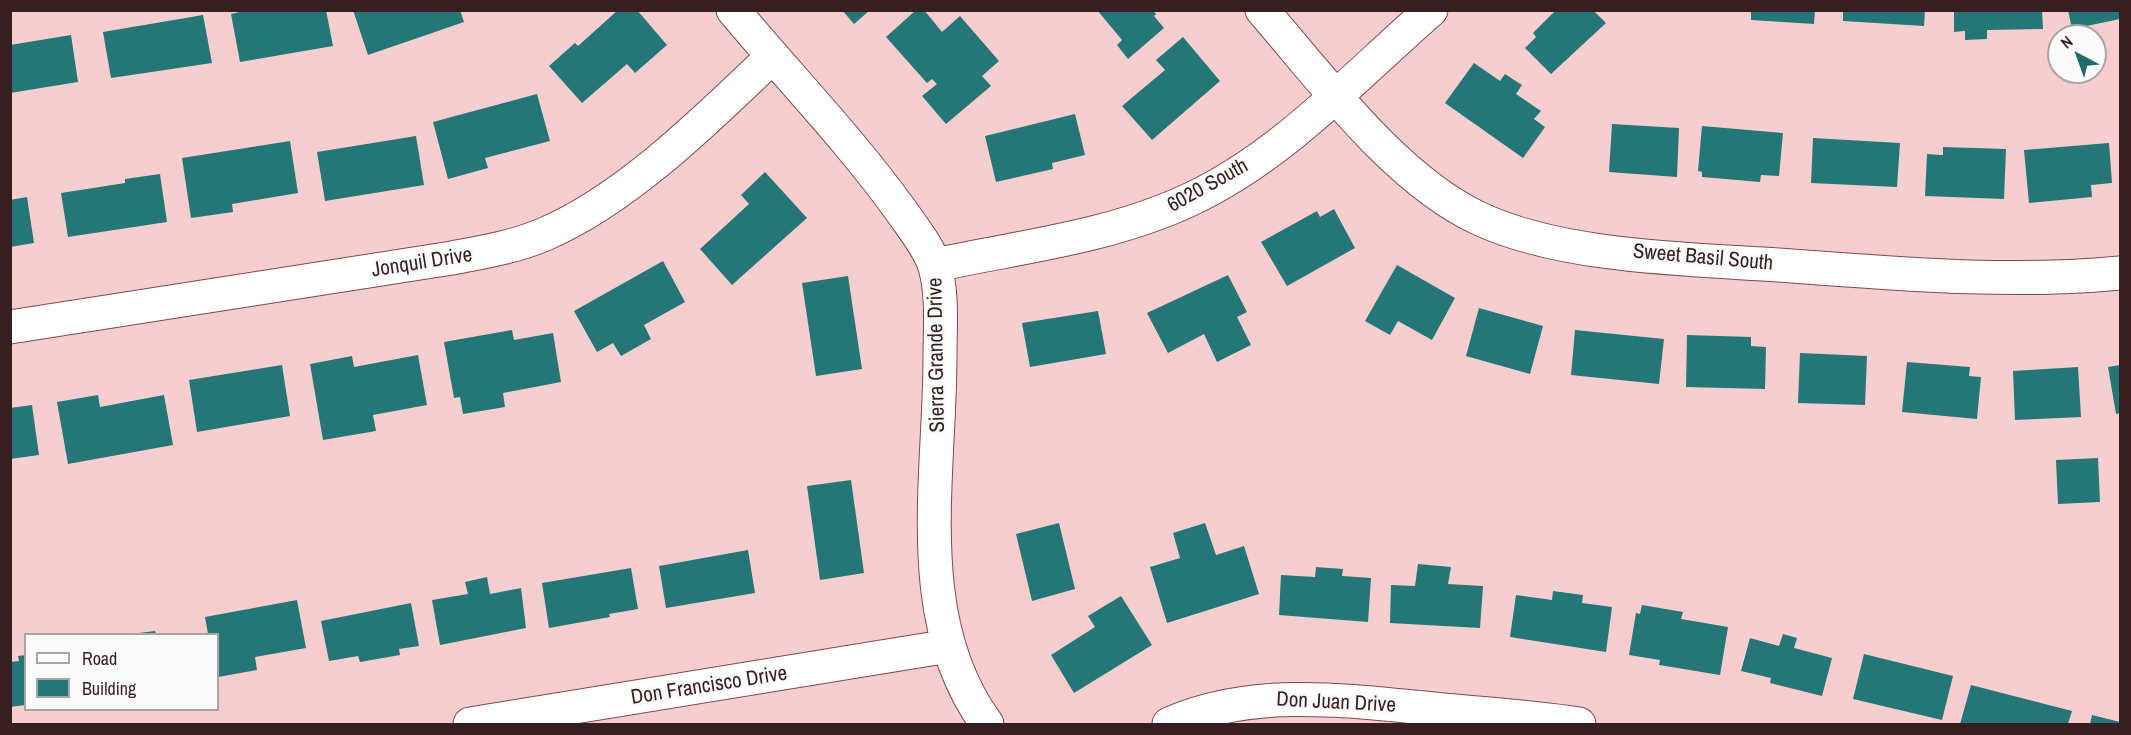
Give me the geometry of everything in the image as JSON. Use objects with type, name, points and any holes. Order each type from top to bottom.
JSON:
[{"type":"street","name":"Sierra Grande Drive","points":[[732,10],[890,195],[935,265],[940,308],[940,410],[934,533],[938,592],[949,646],[961,680],[987,724]]},
{"type":"street","name":"Sweet Basil South","points":[[1262,10],[1399,163],[1436,192],[1477,217],[1535,239],[1596,249],[1729,262],[1976,278],[2071,278],[2121,273]]},
{"type":"street","name":"6020 South","points":[[935,265],[1091,234],[1150,216],[1190,200],[1226,180],[1263,155],[1337,96],[1431,10]]},
{"type":"street","name":"Jonquil Drive","points":[[10,327],[498,250],[544,234],[586,213],[627,186],[772,57]]},
{"type":"street","name":"Don Francisco Drive","points":[[470,724],[545,719],[949,646]]},
{"type":"street","name":"Don Juan Drive","points":[[1168,724],[1195,712],[1246,701],[1292,699],[1421,708],[1579,724]]},
{"type":"building","points":[[248,10],[326,10],[333,46],[240,62],[231,14]]},
{"type":"building","points":[[353,10],[460,10],[464,22],[368,55]]},
{"type":"building","points":[[618,10],[637,10],[667,45],[635,73],[627,64],[582,103],[549,66],[575,43],[578,46]]},
{"type":"building","points":[[842,10],[870,10],[854,24]]},
{"type":"building","points":[[916,10],[924,10],[942,32],[960,16],[999,61],[982,76],[991,86],[946,124],[922,96],[937,84],[932,79],[927,83],[886,37]]},
{"type":"building","points":[[1097,10],[1153,10],[1156,14],[1154,16],[1164,28],[1128,59],[1117,45],[1122,40]]},
{"type":"building","points":[[1556,10],[1593,10],[1606,23],[1551,74],[1525,48],[1536,37],[1533,33]]},
{"type":"building","points":[[1751,10],[1815,10],[1814,24],[1751,20]]},
{"type":"building","points":[[1843,10],[1925,10],[1924,26],[1843,21]]},
{"type":"building","points":[[1954,10],[2042,10],[2043,29],[1987,30],[1987,39],[1965,40],[1965,31],[1954,32]]},
{"type":"building","points":[[2068,10],[2120,10],[2120,19],[2096,24],[2071,24]]},
{"type":"building","points":[[203,15],[212,63],[111,78],[103,32]]},
{"type":"building","points":[[71,35],[78,82],[10,93],[10,45]]},
{"type":"building","points":[[1183,37],[1220,81],[1152,140],[1122,106],[1165,70],[1156,60]]},
{"type":"building","points":[[1474,63],[1500,81],[1505,74],[1522,85],[1516,94],[1541,111],[1534,119],[1545,127],[1523,158],[1445,103]]},
{"type":"building","points":[[537,94],[550,141],[485,158],[488,168],[448,179],[433,122]]},
{"type":"building","points":[[1075,114],[1085,155],[1052,163],[1053,169],[996,182],[985,136]]},
{"type":"building","points":[[1612,124],[1679,128],[1677,177],[1609,172]]},
{"type":"building","points":[[1702,126],[1783,133],[1779,176],[1761,175],[1760,182],[1702,177],[1702,172],[1698,171]]},
{"type":"building","points":[[416,136],[424,185],[325,201],[317,152]]},
{"type":"building","points":[[1813,138],[1900,143],[1897,187],[1811,183]]},
{"type":"building","points":[[290,141],[298,193],[232,204],[233,212],[191,218],[182,158]]},
{"type":"building","points":[[2109,143],[2112,183],[2091,185],[2092,197],[2029,203],[2024,150]]},
{"type":"building","points":[[1943,147],[2006,149],[2004,199],[1925,196],[1927,154],[1943,155]]},
{"type":"building","points":[[765,172],[807,218],[732,285],[700,249],[749,204],[741,195]]},
{"type":"building","points":[[160,174],[167,222],[68,237],[61,193],[125,183],[125,179]]},
{"type":"building","points":[[27,197],[34,243],[10,247],[10,200]]},
{"type":"building","points":[[1334,209],[1355,248],[1287,286],[1261,242],[1317,211],[1320,217]]},
{"type":"building","points":[[663,261],[685,302],[644,325],[651,339],[621,356],[613,343],[597,352],[574,311]]},
{"type":"building","points":[[1397,265],[1455,298],[1432,340],[1398,321],[1390,335],[1365,321]]},
{"type":"building","points":[[1228,275],[1247,312],[1237,317],[1251,345],[1217,362],[1204,334],[1168,353],[1147,313]]},
{"type":"building","points":[[848,276],[862,369],[816,376],[802,283]]},
{"type":"building","points":[[1479,308],[1543,326],[1530,374],[1466,356]]},
{"type":"building","points":[[1098,311],[1106,354],[1030,367],[1022,323]]},
{"type":"building","points":[[512,330],[514,340],[553,333],[561,382],[503,393],[505,407],[463,414],[460,397],[454,398],[444,342]]},
{"type":"building","points":[[1575,330],[1664,339],[1659,384],[1571,375]]},
{"type":"building","points":[[1687,335],[1751,337],[1751,346],[1766,347],[1765,389],[1686,387]]},
{"type":"building","points":[[1800,353],[1867,356],[1865,405],[1798,403]]},
{"type":"building","points":[[418,355],[427,405],[373,415],[376,431],[323,440],[310,364],[352,356],[354,367]]},
{"type":"building","points":[[1907,362],[1970,367],[1969,376],[1981,377],[1977,419],[1902,412]]},
{"type":"building","points":[[282,365],[290,416],[197,432],[189,380]]},
{"type":"building","points":[[2120,365],[2120,413],[2116,414],[2108,367]]},
{"type":"building","points":[[2078,367],[2081,417],[2015,420],[2013,371]]},
{"type":"building","points":[[98,395],[100,407],[164,395],[173,445],[68,464],[57,402]]},
{"type":"building","points":[[32,405],[39,455],[10,459],[10,408]]},
{"type":"building","points":[[2098,458],[2100,502],[2058,504],[2056,460]]},
{"type":"building","points":[[851,480],[864,573],[820,580],[807,486]]},
{"type":"building","points":[[1059,523],[1075,589],[1032,601],[1016,534]]},
{"type":"building","points":[[1205,523],[1216,555],[1244,546],[1259,594],[1167,623],[1150,567],[1180,558],[1173,533]]},
{"type":"building","points":[[748,550],[755,593],[666,608],[659,566]]},
{"type":"building","points":[[1418,564],[1451,567],[1448,584],[1483,586],[1480,628],[1390,623],[1391,585],[1415,586]]},
{"type":"building","points":[[1316,567],[1343,569],[1342,576],[1371,578],[1368,622],[1279,615],[1281,575],[1315,577]]},
{"type":"building","points":[[631,568],[638,609],[609,614],[610,617],[549,628],[542,583]]},
{"type":"building","points":[[487,577],[490,594],[521,588],[526,628],[440,645],[432,600],[468,594],[465,582]]},
{"type":"building","points":[[1553,591],[1583,595],[1582,603],[1612,607],[1606,652],[1510,637],[1516,595],[1552,600]]},
{"type":"building","points":[[1121,596],[1152,645],[1074,693],[1051,655],[1095,627],[1088,616]]},
{"type":"building","points":[[297,600],[306,648],[255,657],[257,670],[219,677],[219,633],[208,633],[205,617]]},
{"type":"building","points":[[411,603],[419,646],[399,649],[400,655],[360,662],[358,656],[329,661],[321,621]]},
{"type":"building","points":[[1642,605],[1683,612],[1681,619],[1728,627],[1720,675],[1659,665],[1660,660],[1629,655],[1636,613],[1640,614]]},
{"type":"building","points":[[1783,634],[1797,638],[1794,648],[1832,658],[1822,696],[1770,683],[1771,678],[1741,671],[1750,638],[1779,646]]},
{"type":"building","points":[[1864,654],[1953,676],[1942,720],[1853,699]]},
{"type":"building","points":[[24,655],[24,705],[10,707],[10,662],[19,661],[18,656]]},
{"type":"building","points":[[1971,685],[2072,711],[2068,724],[1960,724]]},
{"type":"building","points":[[2092,715],[2120,722],[2120,724],[2090,724]]}]
